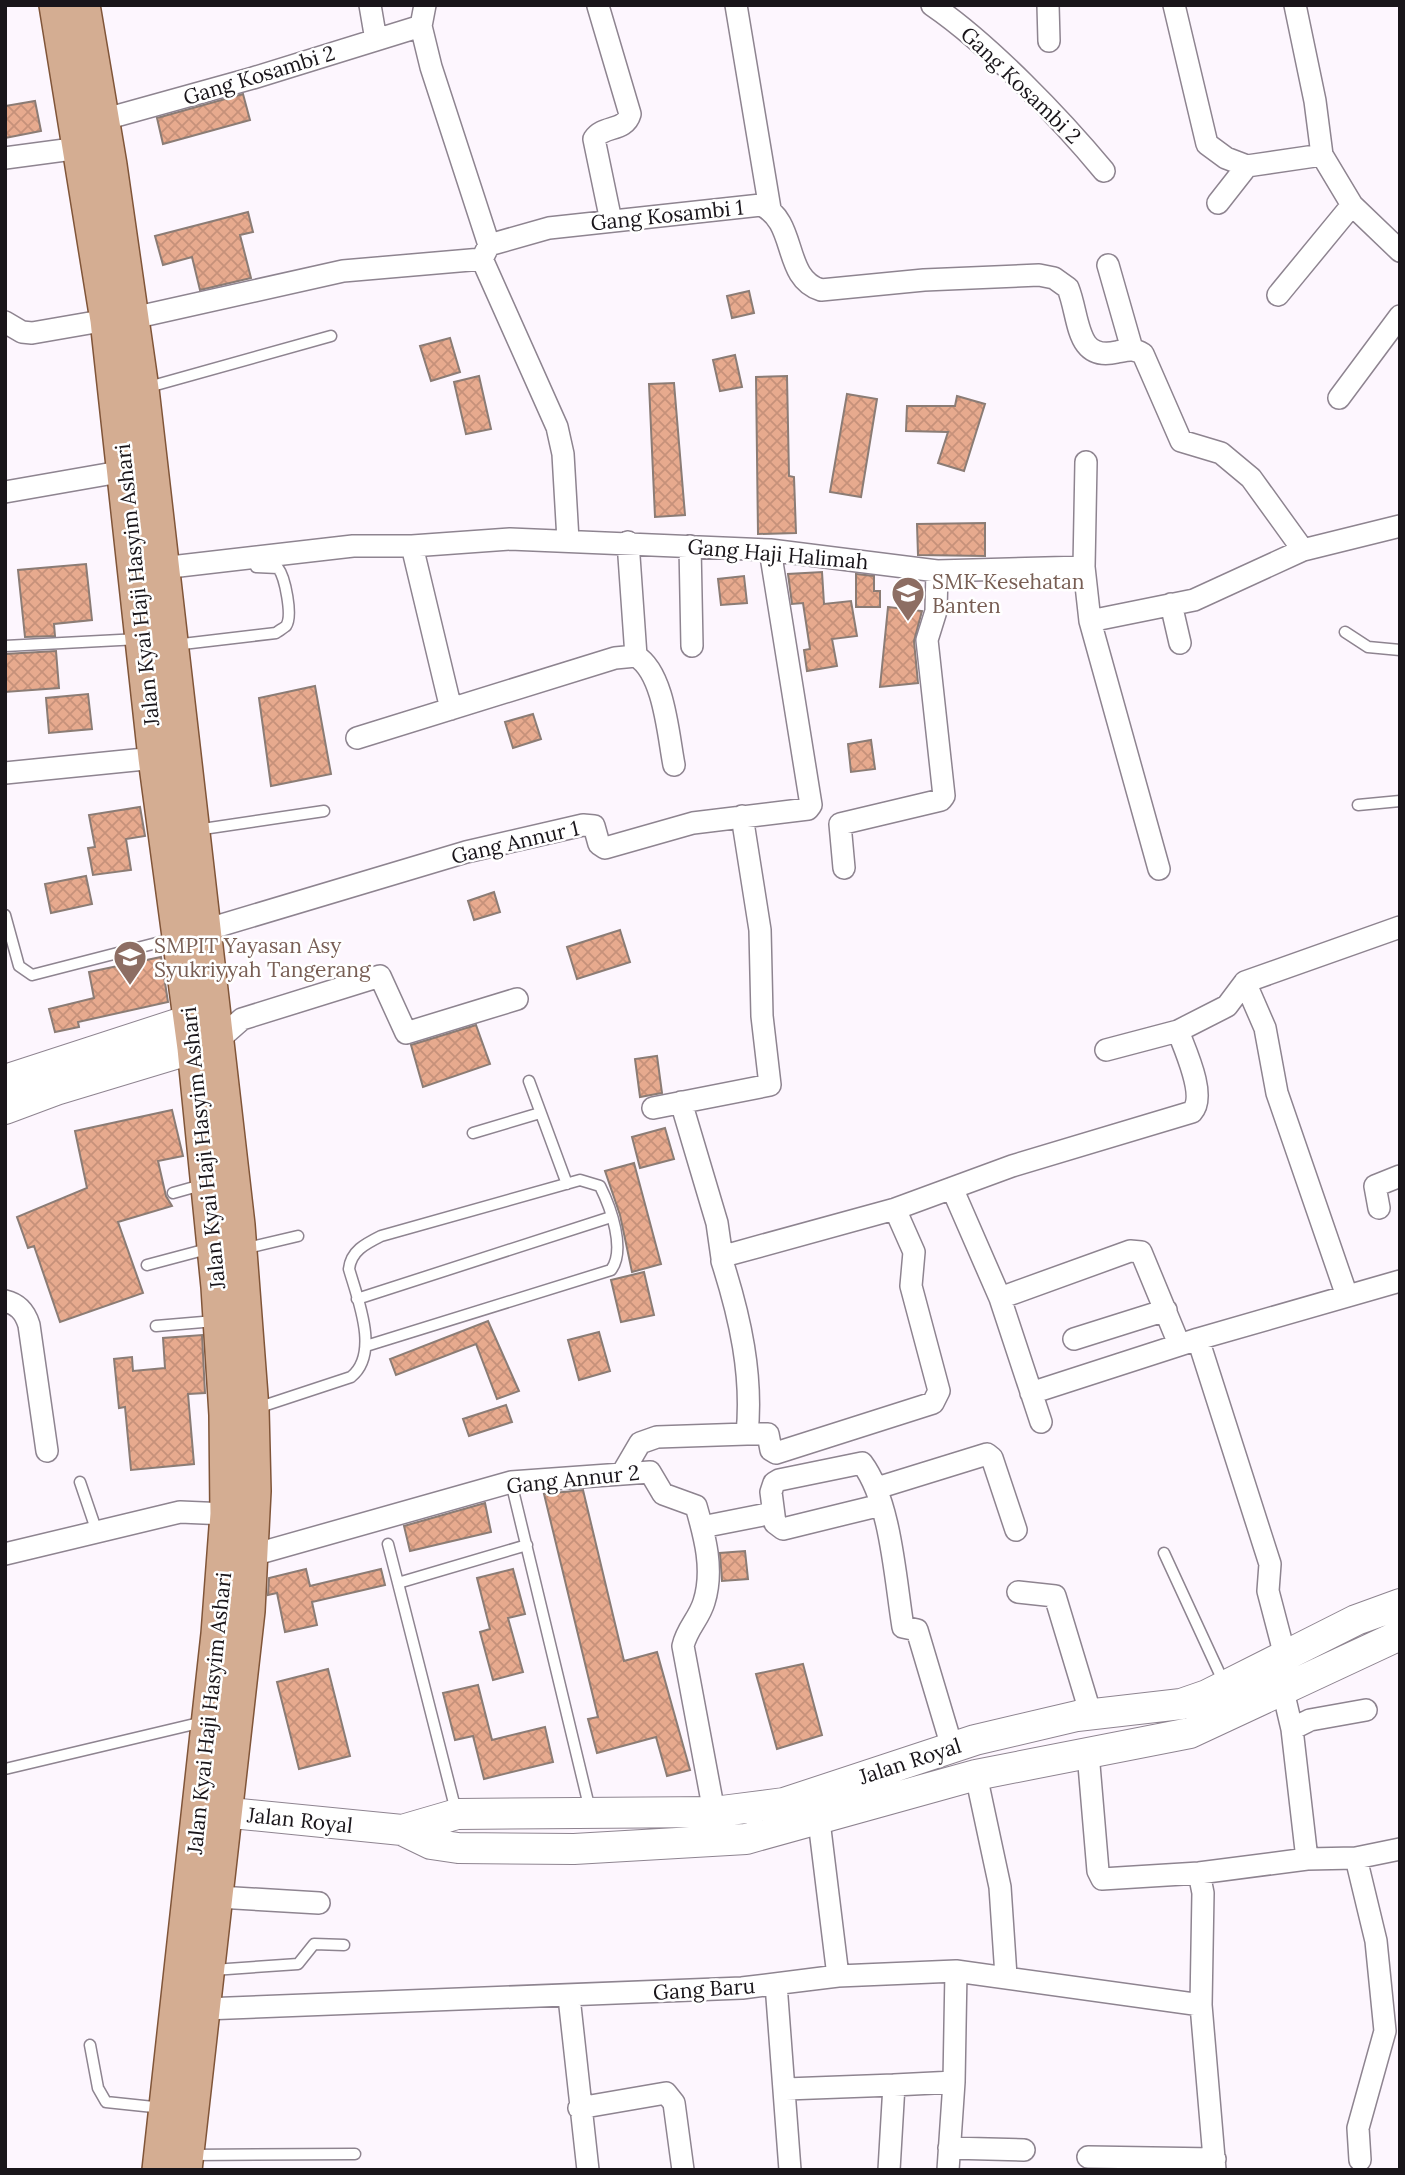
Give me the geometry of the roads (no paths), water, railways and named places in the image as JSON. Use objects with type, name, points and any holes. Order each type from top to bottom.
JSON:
[{"type":"main road","name":"Jalan Kyai Haji Hasyim Ashari","points":[[56,5],[86,131],[120,319],[142,389],[163,573],[157,642],[155,758],[211,1028],[227,1248],[252,1409],[253,1555],[166,2108],[177,2165]]},
{"type":"main road","name":"Jalan Kyai Haji Hasyim Ashari","points":[[83,5],[86,131]]},
{"type":"main road","name":"Jalan Kyai Haji Hasyim Ashari","points":[[120,319],[125,471],[193,831],[192,934]]},
{"type":"main road","name":"Jalan Kyai Haji Hasyim Ashari","points":[[177,2165],[204,2009],[218,1897],[209,1721],[226,1514],[221,1321],[227,1248],[207,1183],[211,1028]]},
{"type":"street","points":[[370,5],[376,40]]},
{"type":"street","points":[[736,5],[770,209]]},
{"type":"street","points":[[1048,5],[1049,41]]},
{"type":"street","points":[[1174,5],[1207,144],[1226,158],[1247,166],[1322,155]]},
{"type":"street","points":[[1295,5],[1315,101],[1322,155],[1352,205],[1400,251]]},
{"type":"street","points":[[598,6],[630,114],[622,126],[599,132],[594,139],[611,221]]},
{"type":"street","name":"Gang Kosambi 2","points":[[934,6],[1023,85],[1104,171]]},
{"type":"street","name":"Gang Kosambi 2","points":[[5,158],[376,40],[423,15]]},
{"type":"street","points":[[423,15],[486,252],[557,427],[563,454],[568,540]]},
{"type":"street","points":[[1218,203],[1247,166]]},
{"type":"street","name":"Gang Kosambi 1","points":[[5,322],[22,332],[32,333],[120,319],[343,271],[486,252],[549,228],[751,205],[770,209],[782,221],[800,276],[809,286],[821,290],[925,280],[1040,275],[1054,278],[1069,288],[1083,339],[1090,350],[1103,355],[1132,349]]},
{"type":"street","points":[[1278,295],[1352,205]]},
{"type":"street","points":[[1108,265],[1132,349],[1148,360],[1164,408],[1181,441],[1221,453],[1251,478],[1303,550]]},
{"type":"street","points":[[1339,398],[1400,316]]},
{"type":"street","points":[[1086,462],[1084,568],[1090,621],[1159,869]]},
{"type":"street","points":[[5,492],[125,471]]},
{"type":"street","points":[[1090,621],[1194,600],[1303,550],[1400,526]]},
{"type":"street","name":"Gang Haji Halimah","points":[[163,573],[353,546],[412,546],[510,539],[628,542],[771,551],[937,571],[1084,568]]},
{"type":"street","points":[[628,542],[636,656],[650,668],[657,683],[674,765]]},
{"type":"street","points":[[412,546],[451,709]]},
{"type":"street","points":[[690,546],[692,646]]},
{"type":"street","name":"Gang Annur 1","points":[[192,934],[466,852],[583,825],[594,826],[599,844],[605,848],[693,823],[802,812],[811,805],[771,551]]},
{"type":"street","points":[[844,868],[840,824],[940,800],[944,796],[927,640],[936,611],[937,571]]},
{"type":"street","points":[[1171,604],[1180,643]]},
{"type":"street","points":[[357,738],[615,658],[636,656]]},
{"type":"street","points":[[5,773],[155,758]]},
{"type":"street","points":[[653,1108],[770,1083],[762,1016],[760,930],[742,816]]},
{"type":"street","points":[[1106,1050],[1178,1031],[1227,1006],[1245,982],[1400,927]]},
{"type":"street","points":[[11,1092],[380,976],[406,1033],[517,999]]},
{"type":"street","points":[[1245,982],[1265,1028],[1277,1093],[1347,1296]]},
{"type":"street","points":[[722,1258],[738,1250],[895,1209],[1012,1166],[1192,1112],[1198,1097],[1194,1074],[1178,1031]]},
{"type":"street","points":[[681,1102],[717,1223],[722,1258],[740,1322],[750,1402],[747,1434]]},
{"type":"street","points":[[1379,1208],[1375,1186],[1400,1176]]},
{"type":"street","points":[[952,1188],[1000,1298],[1041,1422]]},
{"type":"street","points":[[623,1472],[640,1443],[657,1437],[768,1434],[772,1450],[780,1452],[933,1403],[938,1398],[939,1391],[911,1286],[914,1252],[895,1209]]},
{"type":"street","points":[[1000,1298],[1137,1251],[1143,1253],[1166,1310],[1188,1341],[1270,1564],[1268,1591],[1292,1729],[1307,1859]]},
{"type":"street","points":[[1031,1393],[1188,1341],[1400,1281]]},
{"type":"street","points":[[5,1301],[16,1305],[25,1314],[29,1325],[47,1451]]},
{"type":"street","points":[[1074,1339],[1166,1310]]},
{"type":"street","points":[[952,1747],[917,1630],[903,1627],[879,1497],[862,1463],[779,1480],[771,1492],[773,1513],[779,1527],[788,1529],[879,1497],[987,1454],[992,1458],[1016,1531]]},
{"type":"street","name":"Gang Annur 2","points":[[253,1555],[511,1482],[650,1472],[663,1494],[696,1506],[708,1543],[705,1599],[687,1630],[683,1646],[715,1812]]},
{"type":"street","points":[[5,1554],[180,1512],[226,1514]]},
{"type":"street","points":[[702,1527],[773,1513]]},
{"type":"street","points":[[1018,1592],[1055,1596],[1091,1714]]},
{"type":"street","name":"Jalan Royal","points":[[402,1830],[457,1814],[715,1812],[784,1803],[952,1747],[1091,1714],[1181,1704],[1225,1686],[1356,1620],[1400,1604]]},
{"type":"street","name":"Jalan Royal","points":[[213,1812],[402,1830],[431,1844],[458,1848],[574,1849],[746,1839],[819,1821],[976,1775],[1190,1732],[1400,1635]]},
{"type":"street","points":[[1292,1729],[1310,1720],[1366,1710]]},
{"type":"street","points":[[1088,1753],[1098,1871],[1102,1879],[1199,1873],[1307,1859],[1356,1858],[1400,1849]]},
{"type":"street","points":[[976,1775],[1000,1887],[1006,1976]]},
{"type":"street","points":[[819,1821],[838,1976]]},
{"type":"street","points":[[1356,1858],[1376,1941],[1385,2031],[1358,2128],[1360,2160]]},
{"type":"street","points":[[1088,2157],[1215,2165],[1201,2005],[1203,1893],[1199,1873]]},
{"type":"street","points":[[218,1897],[319,1903]]},
{"type":"street","points":[[948,2170],[954,2082],[956,1971]]},
{"type":"street","name":"Gang Baru","points":[[204,2009],[569,1997],[776,1984],[838,1976],[956,1971],[1201,2005]]},
{"type":"street","points":[[776,1984],[790,2170]]},
{"type":"street","points":[[569,1997],[579,2108],[588,2170]]},
{"type":"street","points":[[786,2089],[954,2082]]},
{"type":"street","points":[[889,2170],[894,2085]]},
{"type":"street","points":[[579,2108],[666,2093],[674,2103],[683,2170]]},
{"type":"street","points":[[949,2148],[1024,2150]]},
{"type":"lane","points":[[142,389],[331,336]]},
{"type":"lane","points":[[5,646],[157,642],[276,633],[285,627],[289,617],[284,576],[278,568],[268,566],[163,573]]},
{"type":"lane","points":[[1345,632],[1368,647],[1400,650]]},
{"type":"lane","points":[[1357,805],[1400,802]]},
{"type":"lane","points":[[193,831],[324,811]]},
{"type":"lane","points":[[5,915],[19,966],[32,975],[192,934]]},
{"type":"lane","points":[[529,1082],[567,1184]]},
{"type":"lane","points":[[473,1133],[540,1113]]},
{"type":"lane","points":[[252,1409],[351,1377],[365,1363],[366,1346],[349,1269],[350,1261],[357,1251],[372,1240],[580,1180],[600,1186],[611,1217],[619,1256],[611,1270],[366,1346]]},
{"type":"lane","points":[[173,1193],[207,1183]]},
{"type":"lane","points":[[357,1299],[611,1217]]},
{"type":"lane","points":[[146,1265],[298,1236]]},
{"type":"lane","points":[[156,1326],[221,1321]]},
{"type":"lane","points":[[80,1482],[97,1532]]},
{"type":"lane","points":[[511,1482],[590,1811]]},
{"type":"lane","points":[[388,1544],[457,1814]]},
{"type":"lane","points":[[398,1583],[527,1545]]},
{"type":"lane","points":[[1164,1553],[1225,1686]]},
{"type":"lane","points":[[5,1769],[209,1721]]},
{"type":"lane","points":[[209,1970],[299,1964],[314,1944],[344,1945]]},
{"type":"lane","points":[[90,2045],[98,2088],[106,2102],[166,2108]]},
{"type":"lane","points":[[177,2165],[355,2154]]},
{"type":"place","name":"SMK Kesehatan Banten","points":[[908,623]]},
{"type":"place","name":"SMPIT Yayasan Asy Syukriyyah Tangerang","points":[[130,987]]}]
